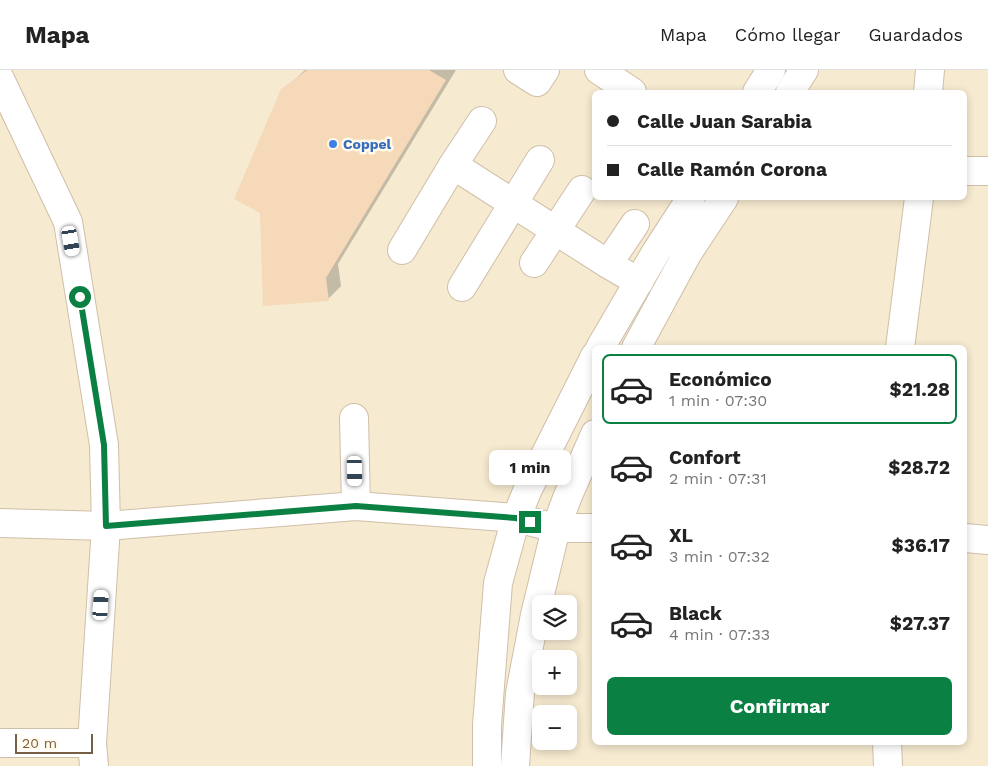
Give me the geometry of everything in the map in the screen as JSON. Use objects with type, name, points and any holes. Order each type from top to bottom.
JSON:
[{"type":"street","points":[[518,70],[537,82],[545,70]]},
{"type":"street","points":[[599,70],[629,90]]},
{"type":"street","points":[[791,90],[804,70]]},
{"type":"street","points":[[928,90],[930,70]]},
{"type":"street","points":[[0,79],[68,222],[104,445],[106,526],[93,754],[0,743]]},
{"type":"street","points":[[402,250],[482,121]]},
{"type":"street","points":[[462,287],[540,160]]},
{"type":"street","points":[[453,165],[639,282]]},
{"type":"street","points":[[967,171],[988,171]]},
{"type":"street","points":[[534,263],[582,190]]},
{"type":"street","points":[[602,345],[690,200]]},
{"type":"street","points":[[638,345],[686,254],[723,200]]},
{"type":"street","points":[[900,345],[919,200]]},
{"type":"street","points":[[608,264],[635,224]]},
{"type":"street","points":[[487,766],[487,725],[498,584],[516,518],[541,462],[592,362]]},
{"type":"street","points":[[354,418],[356,506]]},
{"type":"street","points":[[515,766],[520,693],[535,615],[556,528],[592,441]]},
{"type":"street","points":[[0,523],[106,526],[356,506],[516,518],[556,528],[592,528]]},
{"type":"street","points":[[967,538],[988,540]]},
{"type":"street","points":[[887,745],[888,766]]},
{"type":"shaded area","points":[[0,70],[988,70],[988,766],[0,766]]},
{"type":"building","name":"Coppel","points":[[307,70],[429,70],[446,80],[326,278],[329,301],[263,306],[260,213],[234,199],[281,89]]},
{"type":"place","name":"Coppel","points":[[333,144]]},
{"type":"route","points":[[80,297],[104,445],[106,526],[356,506],[516,518],[530,522]]}]
